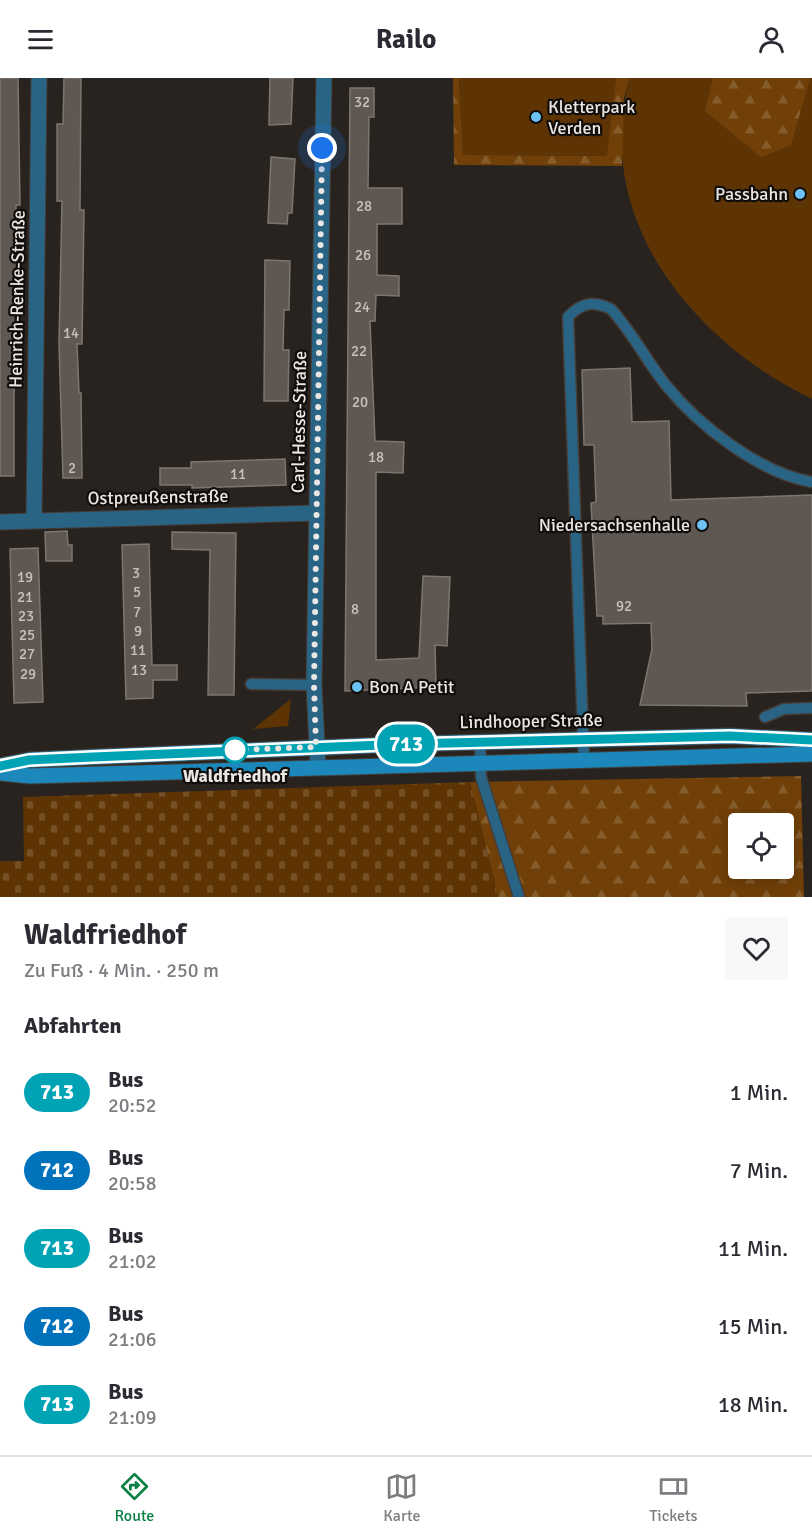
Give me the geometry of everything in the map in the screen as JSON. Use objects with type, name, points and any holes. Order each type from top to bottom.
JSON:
[{"type":"main road","name":"Lindhooper Straße","points":[[0,766],[61,758],[316,747],[730,736],[812,740]]},
{"type":"main road","points":[[0,773],[30,776],[318,766],[812,754]]},
{"type":"street","name":"Heinrich-Renke-Straße","points":[[34,520],[39,78]]},
{"type":"street","name":"Carl-Hesse-Straße","points":[[318,766],[314,685],[324,78]]},
{"type":"street","name":"Ostpreußenstraße","points":[[0,522],[316,513]]},
{"type":"lane","points":[[584,761],[568,317],[586,303],[598,303],[611,309],[667,386],[701,420],[759,463],[782,474],[812,482]]},
{"type":"lane","points":[[251,684],[314,685]]},
{"type":"lane","points":[[765,717],[784,708],[812,708]]},
{"type":"lane","points":[[480,742],[481,777],[519,897]]},
{"type":"green space","points":[[453,78],[459,78],[463,155],[607,156],[616,78],[630,78],[624,98],[622,166],[454,165]]},
{"type":"green space","name":"Kletterpark Verden","points":[[459,78],[616,78],[608,156],[463,155]]},
{"type":"green space","points":[[630,78],[812,78],[812,399],[768,374],[727,344],[691,309],[661,269],[639,226],[625,179],[622,130]]},
{"type":"green space","points":[[713,78],[810,78],[791,145],[761,157],[705,111]]},
{"type":"green space","points":[[291,699],[288,726],[253,729]]},
{"type":"green space","points":[[801,776],[804,897],[498,897],[470,782]]},
{"type":"green space","name":"Waldfriedhof","points":[[470,782],[498,897],[0,897],[0,861],[24,861],[23,797]]},
{"type":"building","points":[[0,78],[18,78],[20,205],[16,205],[16,256],[19,256],[14,395],[14,476],[0,476]]},
{"type":"building","points":[[64,78],[81,78],[80,210],[84,210],[82,344],[77,344],[79,393],[81,393],[82,478],[63,478],[59,343],[62,201],[57,201],[57,124],[63,124]]},
{"type":"building","points":[[270,78],[293,78],[291,124],[269,125]]},
{"type":"building","points":[[350,88],[374,88],[374,117],[369,117],[368,188],[402,188],[402,224],[377,224],[377,275],[399,276],[399,296],[376,295],[375,321],[370,321],[375,441],[404,442],[403,473],[376,472],[376,660],[419,658],[423,576],[450,577],[447,646],[435,645],[436,687],[345,691]]},
{"type":"building","points":[[271,157],[295,159],[292,213],[288,213],[287,224],[268,223]]},
{"type":"building","points":[[265,260],[290,261],[289,310],[284,310],[283,350],[289,350],[288,401],[264,401]]},
{"type":"building","name":"Niedersachsenhalle","points":[[630,368],[632,422],[669,421],[671,500],[812,495],[812,691],[746,693],[747,706],[640,705],[652,649],[651,623],[603,624],[603,616],[597,616],[591,503],[596,502],[594,445],[584,445],[582,370]]},
{"type":"building","points":[[285,459],[286,485],[192,488],[192,485],[160,485],[160,468],[191,468],[191,462]]},
{"type":"building","points":[[67,531],[68,545],[72,545],[72,561],[46,561],[45,532]]},
{"type":"building","points":[[172,532],[236,533],[234,695],[208,695],[210,550],[172,549]]},
{"type":"building","points":[[149,544],[152,665],[177,665],[177,680],[153,680],[153,698],[126,699],[122,545]]},
{"type":"building","points":[[38,548],[43,702],[14,703],[10,549]]},
{"type":"bus line","name":"713","points":[[0,766],[29,760],[407,744],[730,736],[812,740]]},
{"type":"place","name":"Kletterpark Verden","points":[[536,117]]},
{"type":"place","name":"Passbahn","points":[[800,194]]},
{"type":"place","name":"Niedersachsenhalle","points":[[702,525]]},
{"type":"place","name":"Bon A Petit","points":[[357,687]]},
{"type":"place","name":"Waldfriedhof","points":[[235,750]]},
{"type":"route","points":[[235,750],[316,747],[314,685],[322,148]]}]
